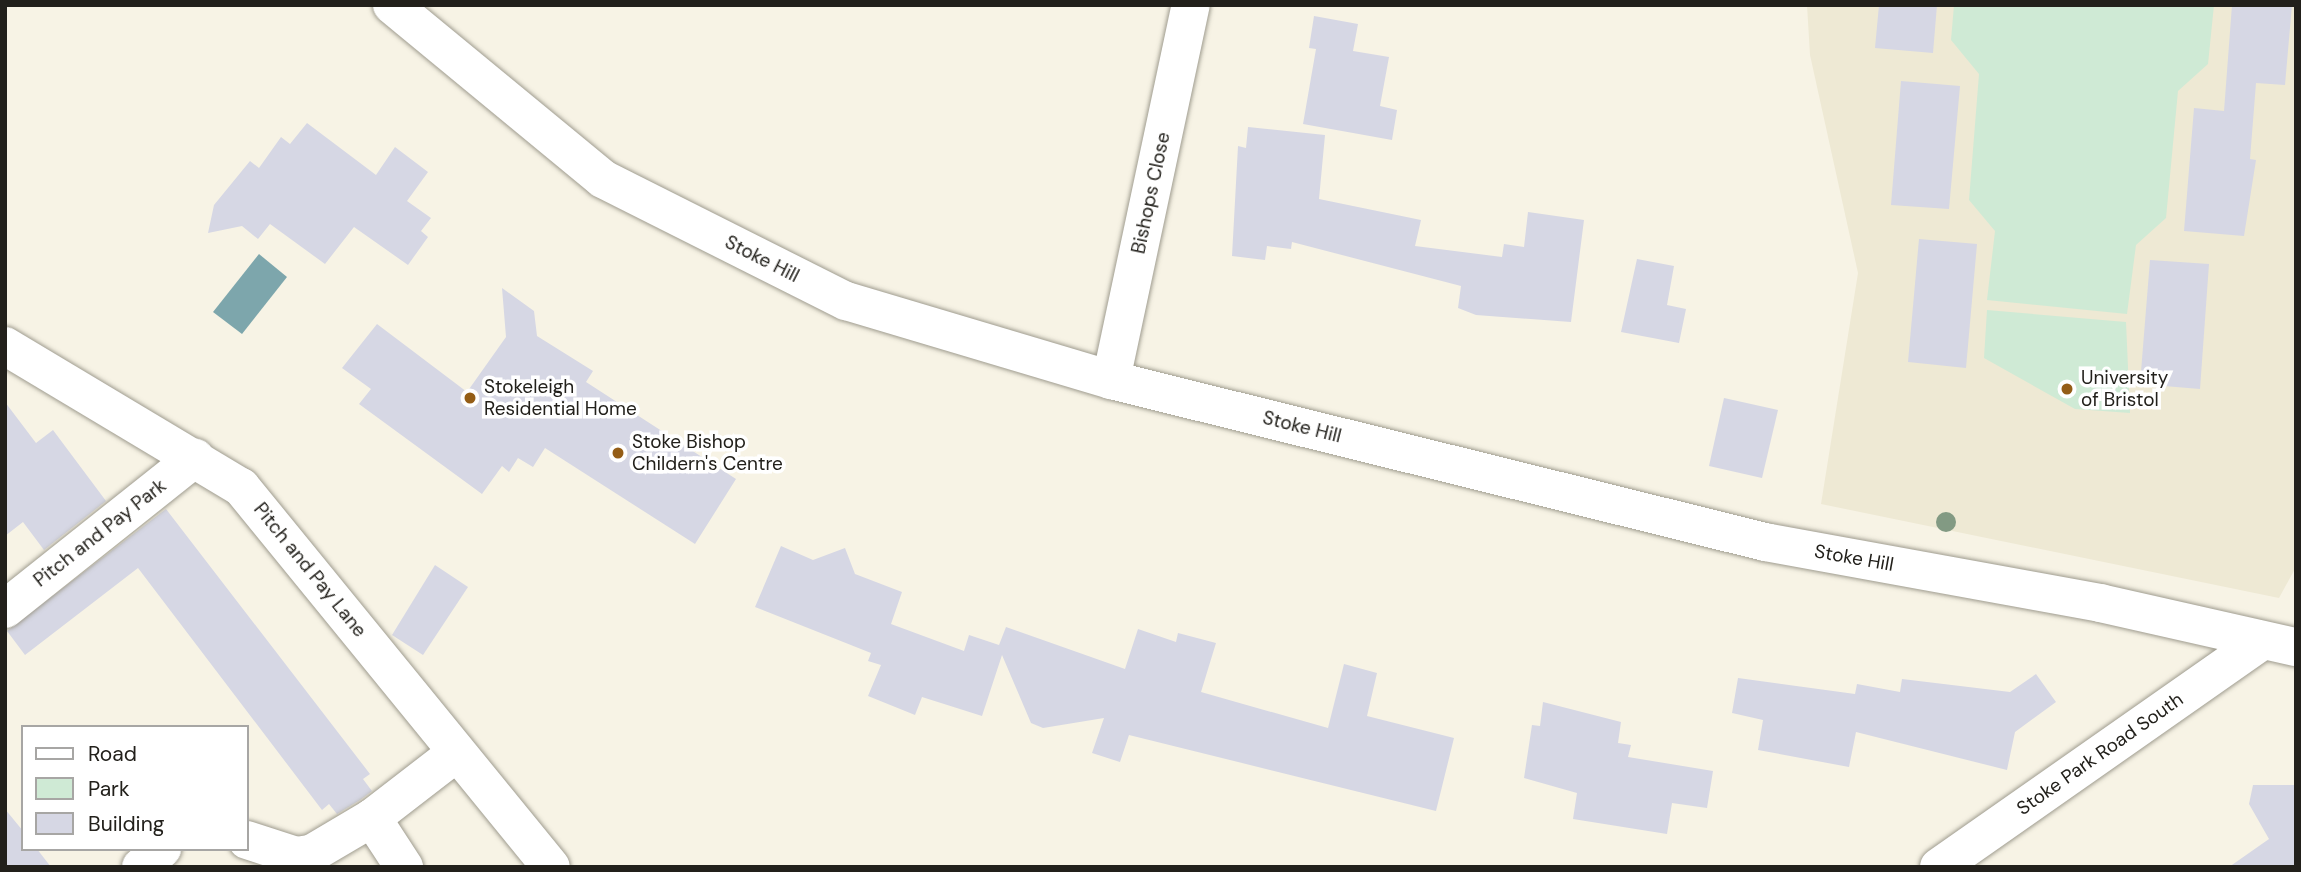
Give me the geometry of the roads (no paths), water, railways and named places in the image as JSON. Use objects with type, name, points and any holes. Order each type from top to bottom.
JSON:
[{"type":"street","name":"Stoke Hill","points":[[392,5],[603,179],[846,301],[1111,380],[1765,542],[2100,603],[2279,644]]},
{"type":"street","name":"Bishops Close","points":[[1111,380],[1191,5]]},
{"type":"street","name":"Pitch and Pay Lane","points":[[5,346],[241,487],[269,517],[551,867]]},
{"type":"street","name":"Pitch and Pay Park","points":[[5,609],[195,458]]},
{"type":"street","name":"Stoke Park Road South","points":[[1939,867],[2279,644]]},
{"type":"street","points":[[248,840],[296,861],[372,818],[456,752]]},
{"type":"street","points":[[372,818],[404,867]]},
{"type":"street","points":[[141,867],[160,851]]},
{"type":"water","points":[[259,254],[287,277],[242,334],[213,312]]},
{"type":"place","name":"University of Bristol","points":[[2067,389]]},
{"type":"place","name":"Stokeleigh Residential Home","points":[[470,398]]},
{"type":"place","name":"Stoke Bishop Childern's Centre","points":[[618,453]]}]
